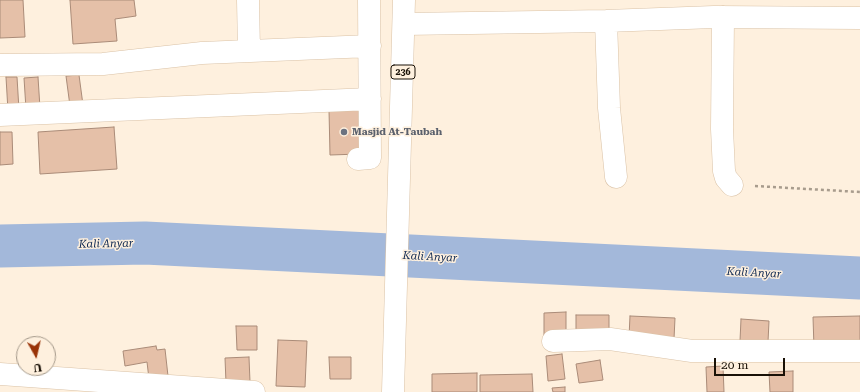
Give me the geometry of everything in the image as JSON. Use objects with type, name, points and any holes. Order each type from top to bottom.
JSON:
[{"type":"street","points":[[248,0],[248,51]]},
{"type":"street","points":[[358,159],[370,158],[369,0]]},
{"type":"street","name":"236","points":[[393,392],[404,0]]},
{"type":"street","points":[[404,24],[606,21],[723,17],[860,18]]},
{"type":"street","points":[[723,17],[722,129],[724,171],[726,178],[732,185]]},
{"type":"street","points":[[606,21],[609,108],[616,177]]},
{"type":"street","points":[[0,65],[103,64],[195,54],[370,46]]},
{"type":"street","points":[[0,115],[370,99]]},
{"type":"street","points":[[553,341],[616,340],[692,351],[860,351]]},
{"type":"street","points":[[0,374],[254,392]]},
{"type":"path","points":[[732,185],[860,192]]},
{"type":"building","points":[[0,0],[23,0],[25,37],[0,38]]},
{"type":"building","points":[[70,0],[134,0],[136,16],[115,19],[117,41],[73,44]]},
{"type":"building","points":[[79,75],[83,105],[70,106],[66,76]]},
{"type":"building","points":[[6,77],[17,77],[19,110],[8,111]]},
{"type":"building","points":[[38,77],[40,108],[26,109],[24,78]]},
{"type":"building","name":"Masjid At-Taubah","points":[[359,109],[360,154],[330,155],[329,110]]},
{"type":"building","points":[[114,127],[117,169],[40,174],[38,132]]},
{"type":"building","points":[[0,132],[12,132],[13,164],[0,165]]},
{"type":"building","points":[[566,312],[566,336],[544,336],[544,313]]},
{"type":"building","points":[[576,315],[609,315],[609,336],[576,337]]},
{"type":"building","points":[[630,316],[675,318],[674,339],[629,337]]},
{"type":"building","points":[[860,316],[860,348],[814,348],[813,317]]},
{"type":"building","points":[[741,319],[769,321],[768,342],[740,341]]},
{"type":"building","points":[[236,326],[257,326],[257,350],[237,350]]},
{"type":"building","points":[[278,340],[307,341],[305,387],[276,386]]},
{"type":"building","points":[[156,346],[157,350],[165,349],[168,376],[149,379],[147,362],[125,366],[123,351]]},
{"type":"building","points":[[562,354],[565,379],[548,381],[546,356]]},
{"type":"building","points":[[249,357],[250,382],[226,383],[225,358]]},
{"type":"building","points":[[329,357],[351,357],[351,379],[330,379]]},
{"type":"building","points":[[600,360],[603,380],[579,383],[576,364]]},
{"type":"building","points":[[723,366],[724,392],[707,392],[706,367]]},
{"type":"building","points":[[793,371],[793,392],[770,392],[769,372]]},
{"type":"building","points":[[477,373],[477,392],[432,392],[432,374]]},
{"type":"building","points":[[532,374],[533,392],[480,392],[480,375]]},
{"type":"building","points":[[565,387],[565,392],[553,392],[552,388]]},
{"type":"waterway","name":"Kali Anyar","points":[[0,246],[145,243],[860,278]]},
{"type":"place","name":"Masjid At-Taubah","points":[[344,132]]}]
